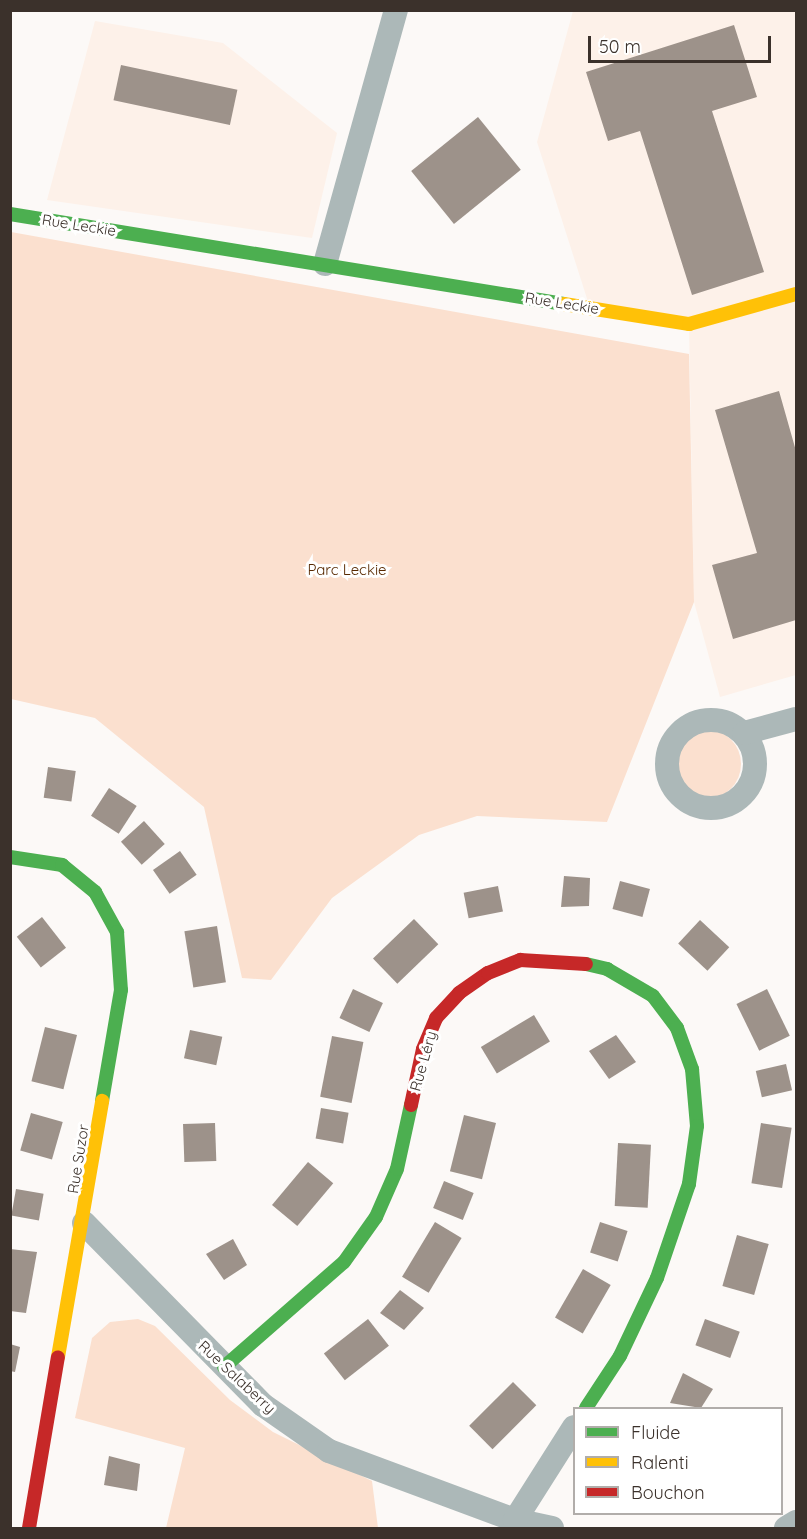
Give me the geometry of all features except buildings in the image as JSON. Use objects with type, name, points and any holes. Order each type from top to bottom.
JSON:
[{"type":"street","points":[[325,264],[396,10]]},
{"type":"street","name":"Rue Leckie","points":[[10,214],[689,324],[796,294]]},
{"type":"street","points":[[744,734],[796,719]]},
{"type":"street","name":"Rue Suzor","points":[[10,857],[62,865],[95,892],[117,932],[122,990],[84,1223],[29,1528]]},
{"type":"street","name":"Rue Léry","points":[[224,1367],[344,1262],[376,1217],[397,1169],[423,1049],[436,1018],[459,993],[488,973],[520,960],[567,960],[607,969],[652,996],[677,1028],[692,1070],[697,1126],[689,1184],[657,1278],[620,1356],[587,1407]]},
{"type":"street","name":"Rue Salaberry","points":[[84,1223],[262,1406],[329,1451],[516,1524],[552,1528]]},
{"type":"street","points":[[516,1524],[573,1429]]},
{"type":"street","points":[[786,1528],[796,1522]]},
{"type":"shaded area","points":[[573,11],[796,11],[796,675],[720,697],[694,602],[689,324],[590,308],[537,142]]},
{"type":"shaded area","points":[[95,21],[223,43],[337,133],[312,238],[47,200]]},
{"type":"green space","name":"Parc Leckie","points":[[11,232],[689,354],[694,602],[607,822],[477,816],[419,835],[332,898],[271,980],[242,978],[204,807],[95,718],[11,699]]},
{"type":"green space","points":[[706,729],[719,732],[731,739],[738,751],[741,764],[738,777],[731,789],[719,796],[706,799],[693,796],[681,789],[674,777],[671,764],[674,751],[681,739],[693,732]]},
{"type":"green space","points":[[138,1319],[155,1326],[230,1400],[273,1432],[372,1481],[378,1528],[166,1528],[185,1448],[75,1418],[92,1338],[110,1322]]},
{"type":"traffic: fast","points":[[10,214],[564,304]]},
{"type":"traffic: fast","points":[[10,857],[62,865],[95,892],[117,932],[121,990],[102,1101]]},
{"type":"traffic: fast","points":[[586,964],[607,969],[653,996],[677,1028],[692,1069],[697,1126],[689,1184],[657,1278],[620,1356],[587,1407]]},
{"type":"traffic: fast","points":[[224,1367],[344,1262],[376,1217],[397,1169],[411,1105]]},
{"type":"traffic: slow","points":[[564,304],[689,324],[796,294]]},
{"type":"traffic: slow","points":[[58,1357],[102,1101]]},
{"type":"traffic: jam","points":[[411,1105],[423,1049],[436,1018],[459,993],[488,973],[520,960],[586,964]]},
{"type":"traffic: jam","points":[[29,1528],[58,1357]]}]
